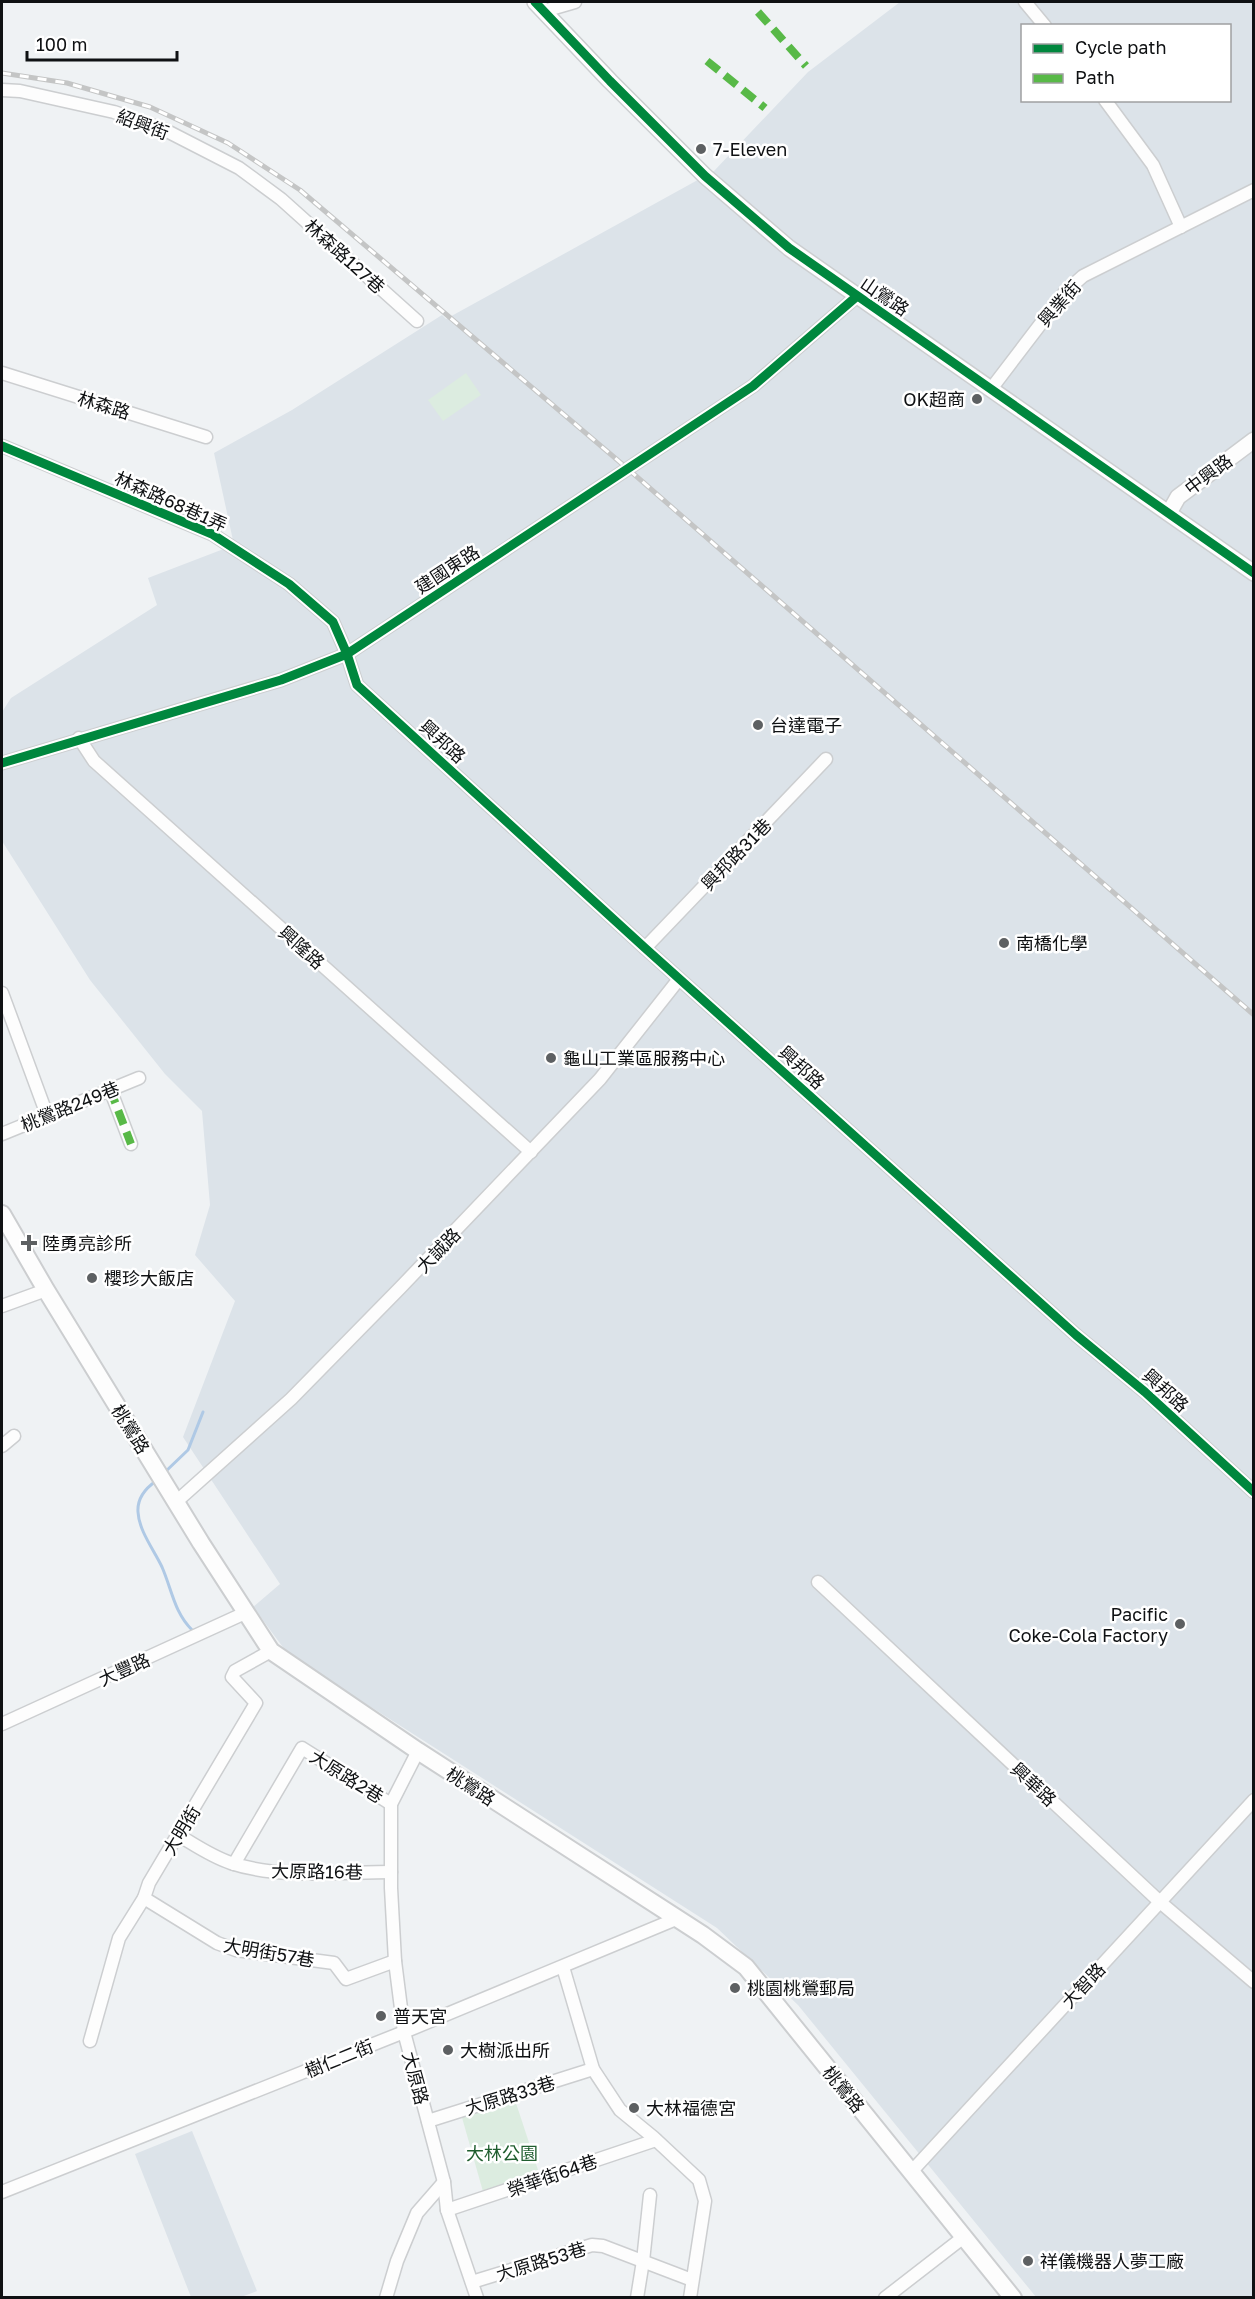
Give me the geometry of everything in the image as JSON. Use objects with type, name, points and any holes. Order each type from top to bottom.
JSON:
[{"type":"main road","name":"桃鶯路","points":[[2,1214],[45,1290],[245,1613],[271,1651],[418,1751],[704,1935],[746,1967],[1013,2298]]},
{"type":"street","points":[[539,6],[575,2]]},
{"type":"street","points":[[1025,2],[1043,24]]},
{"type":"street","name":"山鶯路","points":[[539,6],[705,176],[789,248],[1254,573]]},
{"type":"street","name":"紹興街","points":[[2,90],[20,91],[114,112],[164,129],[239,168],[271,192]]},
{"type":"street","points":[[1106,102],[1153,165],[1181,227]]},
{"type":"street","name":"興業街","points":[[991,389],[1065,292],[1083,276],[1254,190]]},
{"type":"street","name":"林森路127巷","points":[[271,192],[417,321]]},
{"type":"street","name":"建國東路","points":[[2,763],[79,738],[281,680],[347,654],[753,386],[856,297]]},
{"type":"street","name":"林森路","points":[[2,374],[206,437]]},
{"type":"street","name":"中興路","points":[[1169,513],[1178,497],[1254,440]]},
{"type":"street","name":"林森路68巷1弄","points":[[2,446],[212,534],[279,578],[333,622],[347,654]]},
{"type":"street","name":"興邦路","points":[[347,654],[357,685],[679,979],[1254,1492]]},
{"type":"street","name":"興隆路","points":[[79,738],[94,761],[531,1152]]},
{"type":"street","name":"興邦路31巷","points":[[645,948],[826,759]]},
{"type":"street","name":"大誠路","points":[[176,1502],[291,1399],[531,1152],[600,1079],[679,979]]},
{"type":"street","points":[[2,993],[47,1115]]},
{"type":"street","name":"桃鶯路249巷","points":[[2,1134],[139,1078]]},
{"type":"street","points":[[110,1089],[131,1144]]},
{"type":"street","points":[[2,1306],[45,1290]]},
{"type":"street","points":[[2,1446],[14,1436]]},
{"type":"street","name":"興華路","points":[[818,1582],[1160,1902],[1254,1982]]},
{"type":"street","name":"大豐路","points":[[2,1724],[245,1613]]},
{"type":"street","name":"大明街","points":[[90,2041],[119,1938],[256,1703],[232,1677],[235,1671],[271,1651]]},
{"type":"street","name":"大原路2巷","points":[[234,1864],[302,1748],[391,1804]]},
{"type":"street","name":"大原路","points":[[418,1751],[391,1804],[395,1961],[404,2032],[444,2182],[447,2210],[477,2298]]},
{"type":"street","name":"大智路","points":[[912,2171],[1254,1800]]},
{"type":"street","name":"大原路16巷","points":[[178,1835],[234,1864],[272,1872],[391,1872]]},
{"type":"street","name":"大明街57巷","points":[[144,1898],[217,1943],[236,1950],[334,1963],[346,1979],[395,1961]]},
{"type":"street","name":"樹仁二街","points":[[2,2192],[404,2032],[676,1919]]},
{"type":"street","points":[[563,1967],[593,2069],[620,2110],[699,2180],[705,2201],[690,2298]]},
{"type":"street","name":"大原路33巷","points":[[428,2121],[593,2069]]},
{"type":"street","name":"榮華街64巷","points":[[447,2210],[656,2140]]},
{"type":"street","points":[[386,2298],[397,2261],[417,2213],[444,2182]]},
{"type":"street","points":[[637,2298],[650,2195]]},
{"type":"street","points":[[885,2298],[965,2236]]},
{"type":"street","name":"大原路53巷","points":[[472,2282],[592,2245],[603,2246],[692,2280]]},
{"type":"shaded area","points":[[900,2],[1253,2],[1253,2297],[1036,2297],[798,2005],[717,1928],[288,1654],[253,1607],[280,1584],[183,1437],[235,1301],[195,1255],[210,1205],[202,1111],[165,1074],[90,980],[2,841],[2,712],[11,698],[157,605],[148,578],[234,545],[214,453],[292,410],[442,315],[446,319],[714,171],[808,72]]},
{"type":"shaded area","points":[[192,2131],[257,2291],[241,2297],[191,2297],[135,2154]]},
{"type":"green space","points":[[466,373],[481,395],[443,421],[428,400]]},
{"type":"green space","name":"大林公園","points":[[513,2094],[540,2176],[484,2195],[461,2114]]},
{"type":"waterway","points":[[165,1472],[188,1450],[203,1412]]},
{"type":"waterway","points":[[156,1481],[141,1498],[138,1507],[139,1519],[162,1567],[177,1608],[192,1630]]},
{"type":"railway","points":[[2,73],[67,83],[150,107],[228,143],[300,190],[628,469],[1254,1015]]},
{"type":"marked path","points":[[758,12],[806,66]]},
{"type":"marked path","points":[[707,61],[765,108]]},
{"type":"marked path","points":[[110,1089],[131,1144]]},
{"type":"cycle path","points":[[535,2],[705,176],[789,248],[1254,573]]},
{"type":"cycle path","points":[[2,763],[281,680],[347,654],[753,386],[856,297]]},
{"type":"cycle path","points":[[2,446],[212,534],[289,584],[333,622],[357,685],[645,948],[1076,1335],[1145,1392],[1254,1492]]},
{"type":"place","name":"7-Eleven","points":[[701,149]]},
{"type":"place","name":"OK超商","points":[[977,399]]},
{"type":"place","name":"台達電子","points":[[758,725]]},
{"type":"place","name":"南橋化學","points":[[1004,943]]},
{"type":"place","name":"龜山工業區服務中心","points":[[551,1058]]},
{"type":"place","name":"陸勇亮診所","points":[[29,1243]]},
{"type":"place","name":"櫻珍大飯店","points":[[92,1278]]},
{"type":"place","name":"Pacific Coke-Cola Factory","points":[[1180,1624]]},
{"type":"place","name":"桃園桃鶯郵局","points":[[735,1988]]},
{"type":"place","name":"普天宮","points":[[381,2016]]},
{"type":"place","name":"大樹派出所","points":[[448,2050]]},
{"type":"place","name":"大林福德宮","points":[[634,2108]]},
{"type":"place","name":"祥儀機器人夢工廠","points":[[1028,2261]]}]
